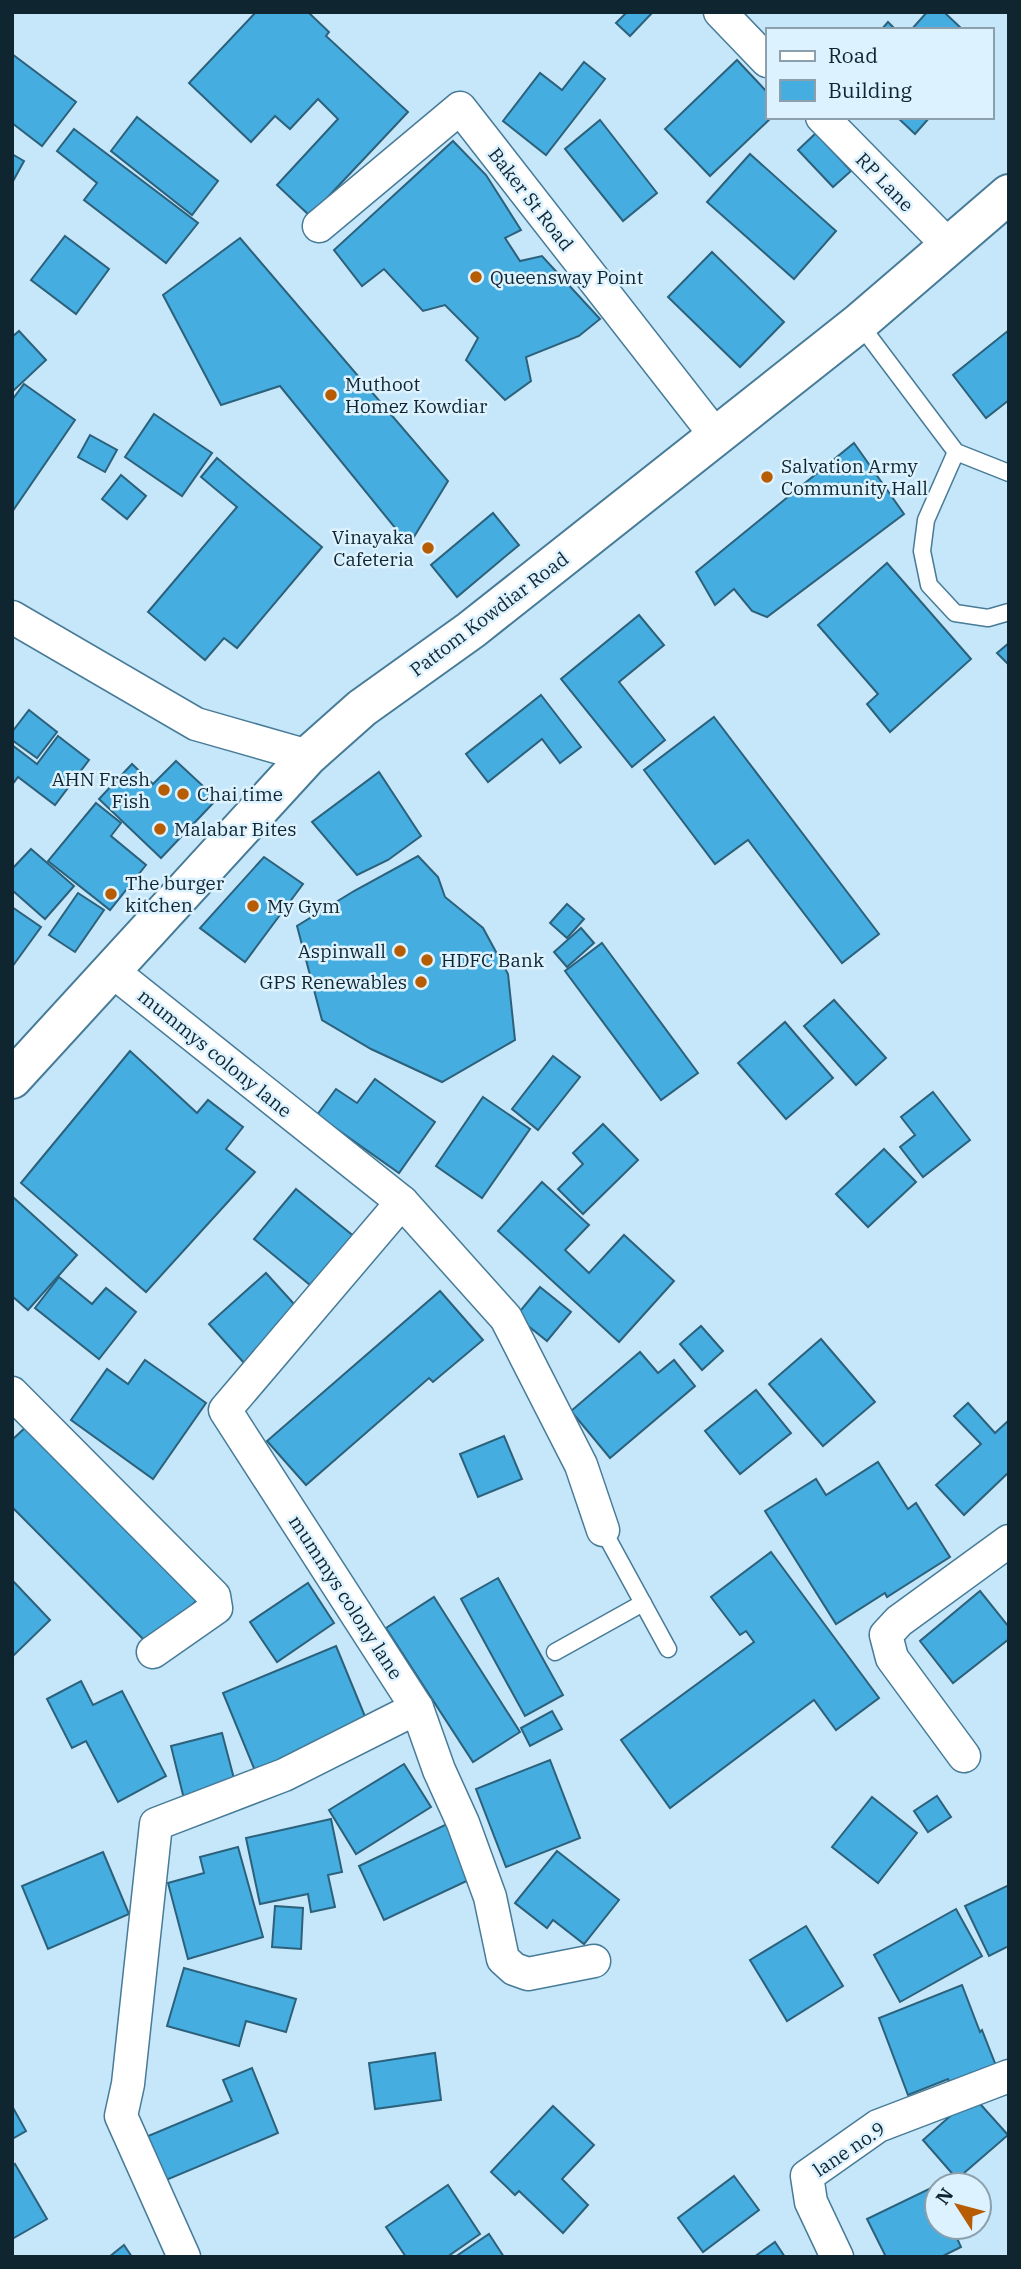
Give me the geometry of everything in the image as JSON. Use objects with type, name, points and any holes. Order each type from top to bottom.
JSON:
[{"type":"main road","name":"Pattom Kowdiar Road","points":[[12,1079],[308,756],[362,708],[471,630],[859,323],[1009,194]]},
{"type":"street","points":[[720,12],[766,60]]},
{"type":"street","name":"Baker St Road","points":[[319,226],[460,108],[716,436]]},
{"type":"street","name":"RP Lane","points":[[824,119],[948,246]]},
{"type":"street","points":[[12,617],[196,724],[308,756]]},
{"type":"street","name":"mummys colony lane","points":[[111,971],[402,1202],[225,1410],[417,1708]]},
{"type":"street","points":[[402,1202],[506,1318],[581,1465],[603,1530]]},
{"type":"street","points":[[12,1393],[214,1596],[216,1608],[153,1653]]},
{"type":"street","points":[[964,1756],[892,1658],[886,1635],[899,1622],[1009,1541]]},
{"type":"street","points":[[184,2257],[121,2116],[128,2084],[156,1824],[284,1775],[417,1708],[489,1897],[503,1959],[514,1969],[528,1974],[594,1961]]},
{"type":"street","name":"lane no.9","points":[[837,2257],[811,2203],[807,2176],[878,2126],[1009,2076]]},
{"type":"lane","points":[[859,323],[956,452],[1009,473]]},
{"type":"lane","points":[[956,452],[926,520],[922,551],[929,585],[955,613],[988,618],[1009,612]]},
{"type":"lane","points":[[603,1530],[668,1649]]},
{"type":"lane","points":[[555,1652],[643,1603]]},
{"type":"building","points":[[256,12],[308,12],[329,32],[326,36],[408,112],[310,216],[277,185],[338,119],[318,99],[290,129],[275,116],[251,142],[189,83]]},
{"type":"building","points":[[627,12],[652,13],[630,36],[616,23]]},
{"type":"building","points":[[927,12],[944,12],[961,28],[913,28]]},
{"type":"building","points":[[888,22],[894,28],[883,28]]},
{"type":"building","points":[[12,54],[76,102],[42,146],[12,123]]},
{"type":"building","points":[[737,60],[766,91],[766,119],[770,119],[710,176],[665,129]]},
{"type":"building","points":[[584,62],[605,79],[546,155],[503,121],[540,73],[562,90]]},
{"type":"building","points":[[137,117],[218,181],[192,215],[111,151]]},
{"type":"building","points":[[899,119],[928,119],[915,134]]},
{"type":"building","points":[[600,120],[657,193],[623,221],[565,149]]},
{"type":"building","points":[[74,129],[198,223],[166,263],[84,200],[97,183],[57,151]]},
{"type":"building","points":[[816,133],[851,171],[833,187],[798,150]]},
{"type":"building","name":"Queensway Point","points":[[453,141],[486,175],[521,230],[505,238],[520,261],[542,256],[600,319],[579,336],[526,357],[531,381],[505,400],[466,360],[478,338],[445,305],[423,311],[384,269],[362,286],[334,250]]},
{"type":"building","points":[[12,154],[24,161],[12,183]]},
{"type":"building","points":[[750,154],[836,231],[794,279],[707,202]]},
{"type":"building","points":[[65,236],[109,269],[76,314],[31,280]]},
{"type":"building","name":"Muthoot Homez Kowdiar","points":[[240,238],[448,481],[409,545],[280,386],[221,405],[163,295]]},
{"type":"building","points":[[712,252],[784,322],[740,367],[668,297]]},
{"type":"building","points":[[1009,330],[1009,400],[986,418],[953,375]]},
{"type":"building","points":[[19,331],[46,360],[12,392],[12,337]]},
{"type":"building","points":[[24,384],[75,420],[12,512],[12,400]]},
{"type":"building","points":[[154,414],[212,453],[182,496],[125,457]]},
{"type":"building","points":[[90,435],[117,450],[105,472],[78,457]]},
{"type":"building","points":[[854,443],[904,514],[767,617],[752,611],[734,589],[715,605],[696,572]]},
{"type":"building","points":[[217,458],[322,547],[237,648],[224,638],[205,660],[148,612],[237,507],[201,477]]},
{"type":"building","points":[[121,475],[146,496],[127,519],[102,499]]},
{"type":"building","points":[[493,513],[519,545],[457,597],[431,565]]},
{"type":"building","points":[[887,563],[971,659],[890,732],[867,704],[878,694],[818,625]]},
{"type":"building","points":[[639,615],[664,645],[619,682],[665,740],[632,767],[561,679]]},
{"type":"building","points":[[1009,643],[1009,665],[997,653]]},
{"type":"building","points":[[541,695],[581,747],[560,763],[542,739],[488,782],[466,754]]},
{"type":"building","points":[[29,710],[57,732],[37,758],[12,740],[12,732]]},
{"type":"building","points":[[714,717],[879,934],[842,963],[748,840],[715,864],[644,770]]},
{"type":"building","points":[[58,736],[89,760],[55,805],[18,777],[12,785],[12,745],[37,764]]},
{"type":"building","name":"Malabar Bites","points":[[176,761],[217,799],[161,858],[99,799],[132,764],[153,784]]},
{"type":"building","points":[[379,772],[421,836],[388,860],[357,875],[312,822]]},
{"type":"building","points":[[96,803],[121,823],[111,836],[146,865],[110,910],[48,861]]},
{"type":"building","points":[[31,849],[74,886],[45,919],[12,890],[12,869]]},
{"type":"building","name":"Aspinwall","points":[[418,856],[438,877],[445,897],[483,928],[508,974],[515,1040],[442,1082],[371,1049],[322,1020],[297,926]]},
{"type":"building","name":"My Gym","points":[[264,857],[303,884],[245,962],[200,928]]},
{"type":"building","points":[[78,893],[104,910],[75,952],[49,935]]},
{"type":"building","points":[[567,904],[584,919],[567,938],[550,923]]},
{"type":"building","points":[[12,907],[41,927],[12,967]]},
{"type":"building","points":[[581,928],[594,943],[567,967],[554,952]]},
{"type":"building","points":[[602,943],[698,1073],[661,1100],[565,971]]},
{"type":"building","points":[[834,1000],[886,1058],[856,1085],[804,1026]]},
{"type":"building","points":[[785,1022],[833,1078],[786,1119],[738,1063]]},
{"type":"building","points":[[130,1051],[197,1113],[208,1100],[243,1127],[226,1149],[255,1172],[146,1292],[21,1183]]},
{"type":"building","points":[[553,1056],[580,1077],[538,1130],[512,1109]]},
{"type":"building","points":[[375,1079],[435,1122],[399,1173],[317,1115],[336,1089],[357,1103]]},
{"type":"building","points":[[933,1092],[970,1140],[923,1177],[900,1147],[915,1135],[901,1117]]},
{"type":"building","points":[[483,1097],[530,1129],[482,1198],[436,1166]]},
{"type":"building","points":[[603,1124],[638,1160],[583,1214],[558,1189],[583,1164],[573,1153]]},
{"type":"building","points":[[884,1149],[916,1182],[868,1227],[836,1194]]},
{"type":"building","points":[[542,1182],[589,1225],[565,1250],[589,1273],[624,1235],[674,1281],[619,1342],[498,1231]]},
{"type":"building","points":[[296,1189],[362,1243],[321,1294],[254,1239]]},
{"type":"building","points":[[14,1198],[77,1255],[28,1310],[12,1296]]},
{"type":"building","points":[[266,1273],[303,1314],[245,1364],[209,1324]]},
{"type":"building","points":[[59,1277],[92,1304],[106,1288],[136,1312],[99,1359],[35,1308]]},
{"type":"building","points":[[540,1287],[571,1312],[547,1341],[516,1316]]},
{"type":"building","points":[[440,1291],[483,1340],[433,1382],[429,1378],[306,1485],[267,1441]]},
{"type":"building","points":[[701,1326],[723,1351],[702,1370],[680,1344]]},
{"type":"building","points":[[821,1339],[875,1402],[823,1446],[769,1384]]},
{"type":"building","points":[[640,1352],[658,1373],[674,1360],[695,1386],[610,1458],[571,1411]]},
{"type":"building","points":[[145,1360],[206,1403],[153,1479],[71,1420],[107,1369],[128,1384]]},
{"type":"building","points":[[756,1390],[791,1433],[740,1474],[705,1431]]},
{"type":"building","points":[[968,1403],[995,1433],[1009,1420],[1009,1472],[964,1515],[936,1485],[981,1444],[954,1416]]},
{"type":"building","points":[[28,1425],[200,1597],[151,1647],[12,1507],[12,1440]]},
{"type":"building","points":[[504,1436],[522,1479],[478,1497],[460,1454]]},
{"type":"building","points":[[878,1462],[908,1509],[916,1503],[950,1557],[887,1597],[885,1593],[836,1624],[765,1511],[816,1479],[826,1495]]},
{"type":"building","points":[[771,1552],[879,1698],[836,1730],[814,1700],[670,1808],[621,1740],[754,1642],[746,1631],[740,1635],[711,1597]]},
{"type":"building","points":[[498,1578],[563,1695],[525,1716],[461,1599]]},
{"type":"building","points":[[12,1580],[50,1620],[12,1657]]},
{"type":"building","points":[[308,1583],[334,1623],[277,1662],[250,1622]]},
{"type":"building","points":[[980,1591],[1009,1627],[1009,1639],[953,1683],[920,1641]]},
{"type":"building","points":[[434,1597],[520,1732],[473,1762],[386,1628]]},
{"type":"building","points":[[336,1646],[371,1731],[258,1778],[223,1693]]},
{"type":"building","points":[[81,1681],[93,1705],[122,1691],[166,1776],[118,1802],[86,1741],[72,1748],[47,1699]]},
{"type":"building","points":[[552,1711],[562,1729],[530,1746],[521,1728]]},
{"type":"building","points":[[222,1733],[237,1790],[185,1803],[171,1746]]},
{"type":"building","points":[[550,1760],[580,1838],[506,1867],[476,1789]]},
{"type":"building","points":[[404,1764],[431,1807],[356,1854],[329,1810]]},
{"type":"building","points":[[937,1796],[951,1817],[928,1832],[914,1811]]},
{"type":"building","points":[[872,1797],[917,1833],[878,1883],[832,1847]]},
{"type":"building","points":[[331,1819],[342,1872],[328,1875],[335,1907],[311,1912],[308,1894],[260,1904],[246,1838]]},
{"type":"building","points":[[447,1824],[473,1878],[384,1920],[359,1866]]},
{"type":"building","points":[[238,1847],[263,1937],[188,1959],[168,1883],[204,1873],[200,1857]]},
{"type":"building","points":[[557,1851],[619,1900],[584,1944],[553,1920],[547,1928],[515,1903]]},
{"type":"building","points":[[103,1852],[129,1914],[48,1949],[22,1886]]},
{"type":"building","points":[[1009,1885],[1009,1946],[989,1956],[965,1906]]},
{"type":"building","points":[[275,1906],[303,1908],[301,1949],[272,1947]]},
{"type":"building","points":[[956,1909],[982,1956],[900,2002],[874,1955]]},
{"type":"building","points":[[806,1926],[843,1986],[787,2021],[750,1960]]},
{"type":"building","points":[[184,1968],[296,1999],[286,2032],[246,2021],[239,2046],[167,2026]]},
{"type":"building","points":[[962,1985],[998,2071],[952,2089],[948,2079],[908,2095],[879,2018]]},
{"type":"building","points":[[435,2053],[441,2100],[375,2109],[369,2063]]},
{"type":"building","points":[[252,2068],[278,2133],[159,2183],[141,2139],[232,2101],[223,2080]]},
{"type":"building","points":[[973,2096],[1008,2135],[966,2171],[950,2171],[923,2140]]},
{"type":"building","points":[[12,2106],[26,2131],[12,2139]]},
{"type":"building","points":[[553,2106],[594,2145],[562,2179],[588,2205],[563,2233],[519,2191],[515,2195],[491,2172]]},
{"type":"building","points":[[15,2164],[47,2219],[12,2239],[12,2166]]},
{"type":"building","points":[[734,2176],[759,2210],[703,2252],[678,2218]]},
{"type":"building","points":[[448,2185],[480,2234],[447,2257],[406,2257],[386,2227]]},
{"type":"building","points":[[923,2192],[923,2241],[958,2241],[961,2247],[941,2257],[886,2257],[867,2219]]},
{"type":"building","points":[[489,2234],[504,2257],[455,2257]]},
{"type":"building","points":[[775,2242],[785,2257],[754,2257]]},
{"type":"building","points":[[124,2245],[132,2257],[109,2257]]},
{"type":"place","name":"Queensway Point","points":[[476,277]]},
{"type":"place","name":"Muthoot Homez Kowdiar","points":[[331,395]]},
{"type":"place","name":"Salvation Army Community Hall","points":[[767,477]]},
{"type":"place","name":"Vinayaka Cafeteria","points":[[428,548]]},
{"type":"place","name":"AHN Fresh Fish","points":[[164,790]]},
{"type":"place","name":"Chai time","points":[[183,794]]},
{"type":"place","name":"Malabar Bites","points":[[160,829]]},
{"type":"place","name":"The burger kitchen","points":[[111,894]]},
{"type":"place","name":"My Gym","points":[[253,906]]},
{"type":"place","name":"Aspinwall","points":[[400,951]]},
{"type":"place","name":"HDFC Bank","points":[[427,960]]},
{"type":"place","name":"GPS Renewables","points":[[421,982]]}]
